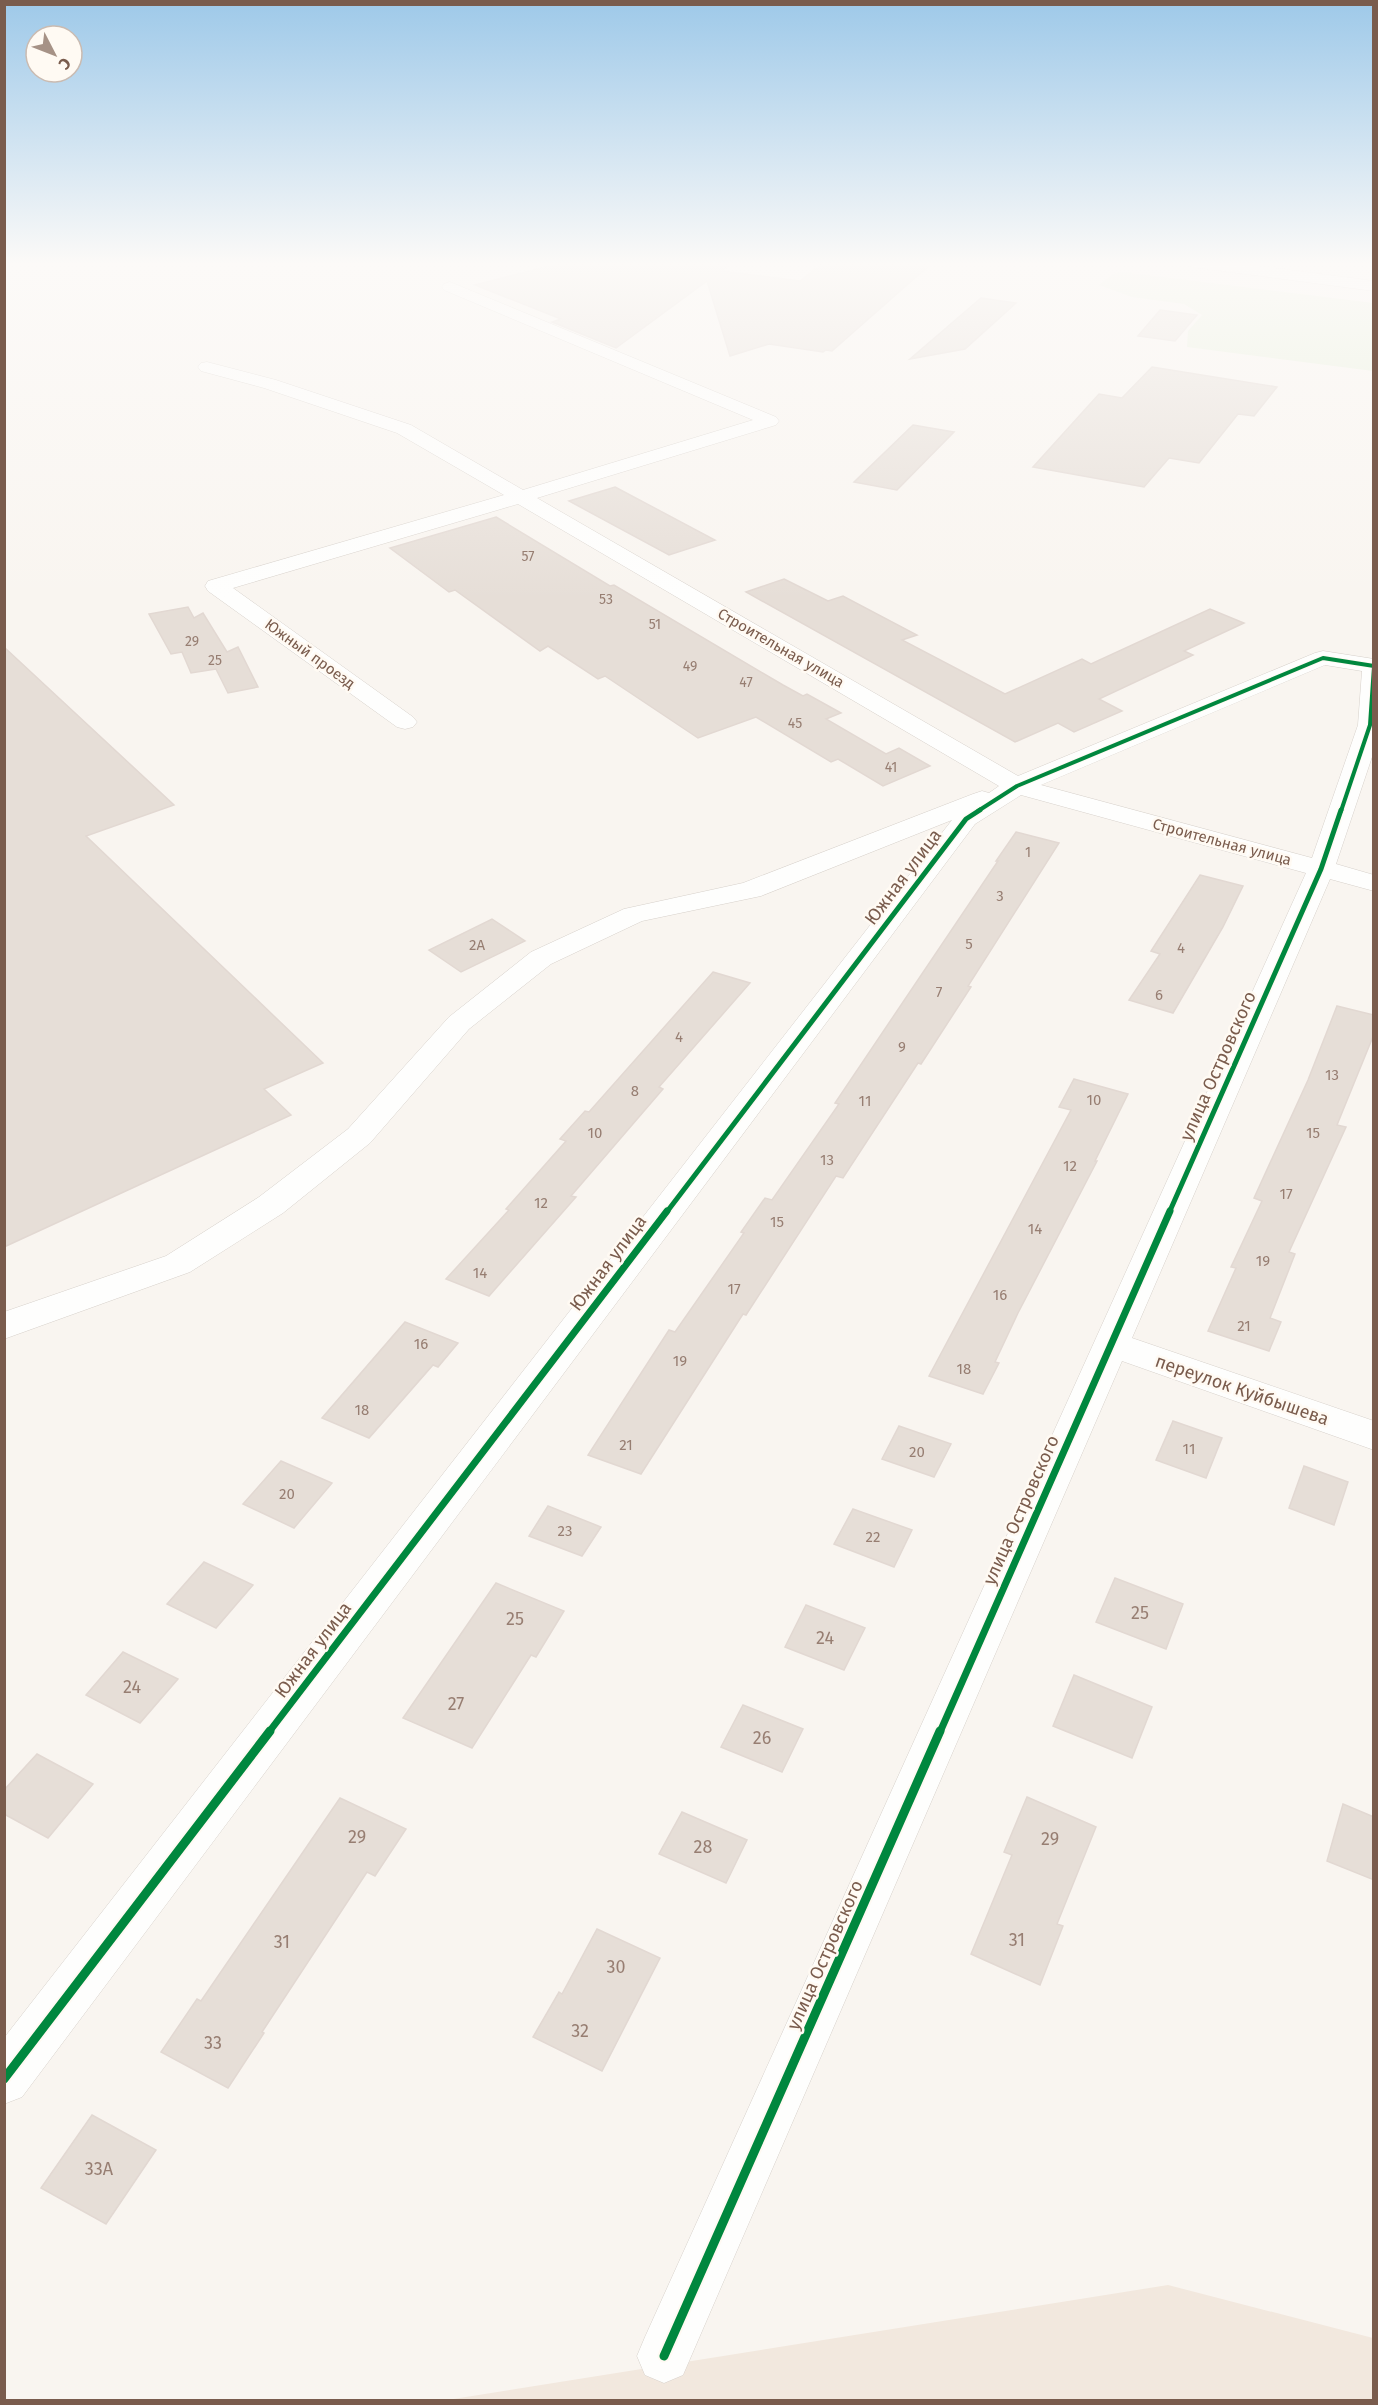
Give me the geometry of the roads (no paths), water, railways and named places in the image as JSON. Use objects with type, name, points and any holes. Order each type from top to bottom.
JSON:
[{"type":"street","name":"Строительная улица","points":[[234,374],[404,429],[523,496],[1017,786],[1374,883]]},
{"type":"street","points":[[523,496],[770,421],[655,374]]},
{"type":"street","name":"Южный проезд","points":[[405,722],[216,586],[523,496]]},
{"type":"street","name":"Южная улица","points":[[4,2079],[966,819],[1017,786],[1323,658],[1374,666]]},
{"type":"street","name":"улица Островского","points":[[664,2356],[1321,869],[1370,725],[1374,666]]},
{"type":"street","points":[[4,1326],[178,1264],[271,1205],[359,1136],[459,1023],[541,958],[634,915],[751,890],[1017,786]]},
{"type":"street","name":"переулок Куйбышева","points":[[1111,1344],[1374,1436]]}]
